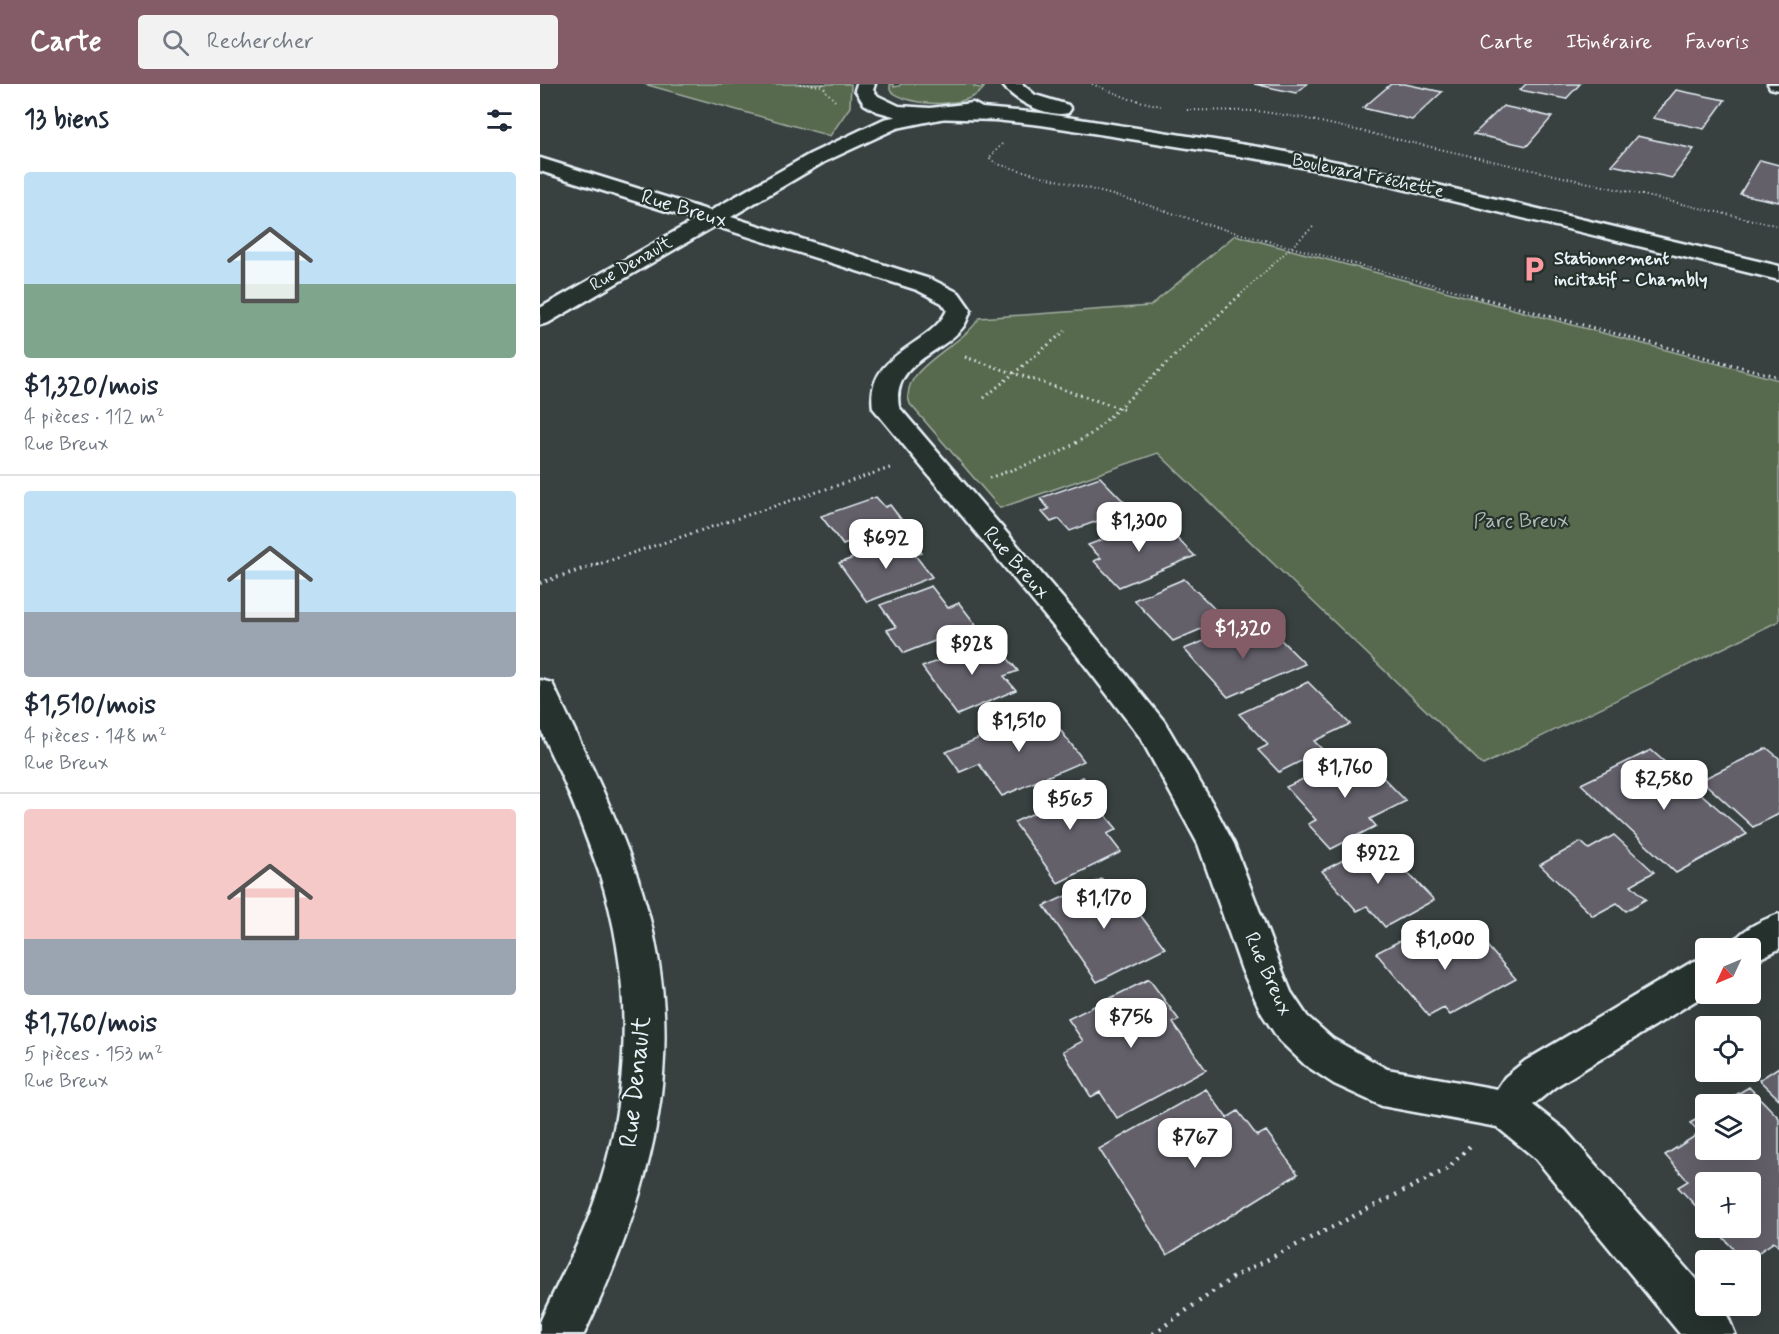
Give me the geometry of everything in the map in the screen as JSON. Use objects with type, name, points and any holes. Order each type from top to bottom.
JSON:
[{"type":"street","points":[[866,89],[877,104],[896,111],[944,113],[976,108],[996,100],[1008,90],[1010,84]]},
{"type":"street","name":"Boulevard Fréchette","points":[[1010,84],[1028,99],[1056,108],[1300,148],[1389,166],[1779,258]]},
{"type":"street","name":"Rue Denault","points":[[817,158],[857,117],[865,102],[866,89]]},
{"type":"street","name":"Rue Denault","points":[[540,318],[817,158],[891,123],[944,113]]},
{"type":"street","name":"Boulevard Fréchette","points":[[944,113],[1041,119],[1329,166],[1779,273]]},
{"type":"street","name":"Rue Breux","points":[[540,165],[925,285],[951,298],[959,310],[957,318],[953,324],[892,374],[884,392],[883,400],[886,408],[1084,642],[1152,729],[1216,844],[1262,970],[1276,1002],[1293,1028],[1329,1058],[1349,1071],[1382,1087],[1550,1144],[1711,1334]]},
{"type":"street","name":"Rue Denault","points":[[540,691],[613,861],[639,957],[644,1002],[644,1058],[627,1167],[607,1224],[559,1334]]},
{"type":"street","points":[[1761,941],[1779,930]]},
{"type":"street","points":[[1492,1124],[1521,1089],[1540,1074],[1695,981]]},
{"type":"path","points":[[800,84],[823,85],[838,105]]},
{"type":"path","points":[[1092,84],[1130,99],[1165,106]]},
{"type":"path","points":[[1185,110],[1257,111],[1303,117],[1779,226]]},
{"type":"path","points":[[1004,141],[989,158],[992,162],[1291,247],[1779,377]]},
{"type":"path","points":[[988,479],[1071,448],[1091,434],[1314,226]]},
{"type":"path","points":[[984,398],[1017,374],[1065,331]]},
{"type":"path","points":[[964,357],[1125,410]]},
{"type":"path","points":[[540,583],[902,464]]},
{"type":"path","points":[[1154,1334],[1235,1276],[1447,1169],[1492,1124]]},
{"type":"green space","points":[[644,84],[851,84],[850,107],[830,136]]},
{"type":"green space","points":[[890,84],[894,87],[901,84],[975,84],[974,87],[981,88],[986,84],[969,98],[941,104],[925,103],[899,96],[890,90]]},
{"type":"green space","name":"Parc Breux","points":[[1235,235],[1779,380],[1779,621],[1483,765],[1158,453],[1000,508],[910,404],[908,391],[913,380],[922,369],[960,338],[979,318],[1150,306]]},
{"type":"building","points":[[1254,84],[1307,84],[1296,93]]},
{"type":"building","points":[[1391,84],[1405,84],[1442,92],[1412,120],[1363,108]]},
{"type":"building","points":[[1526,84],[1580,84],[1566,99],[1520,90]]},
{"type":"building","points":[[1676,90],[1725,100],[1704,129],[1653,118]]},
{"type":"building","points":[[1503,106],[1552,117],[1527,146],[1474,134]]},
{"type":"building","points":[[1637,136],[1694,149],[1672,178],[1612,165]]},
{"type":"building","points":[[1760,160],[1779,165],[1779,202],[1740,194]]},
{"type":"building","points":[[1100,477],[1131,509],[1070,531],[1059,519],[1051,522],[1042,512],[1049,509],[1040,498]]},
{"type":"building","points":[[876,497],[885,507],[890,505],[904,523],[843,545],[821,516]]},
{"type":"building","points":[[1157,519],[1195,556],[1119,587],[1094,561],[1101,558],[1088,545]]},
{"type":"building","points":[[910,538],[922,553],[915,555],[932,577],[867,602],[839,563]]},
{"type":"building","points":[[1184,579],[1225,619],[1173,641],[1134,600]]},
{"type":"building","points":[[931,586],[948,608],[959,603],[976,625],[904,653],[887,630],[896,627],[880,605]]},
{"type":"building","points":[[1234,629],[1245,640],[1270,629],[1305,664],[1228,697],[1184,649]]},
{"type":"building","points":[[992,639],[1018,671],[1004,676],[1016,690],[957,715],[922,667]]},
{"type":"building","points":[[1308,682],[1350,724],[1314,741],[1323,750],[1279,772],[1258,750],[1268,745],[1239,714]]},
{"type":"building","points":[[1045,710],[1084,761],[1002,796],[979,764],[960,772],[946,752]]},
{"type":"building","points":[[1767,748],[1779,758],[1779,814],[1753,827],[1701,780]]},
{"type":"building","points":[[1651,750],[1747,834],[1676,873],[1581,784]]},
{"type":"building","points":[[1359,753],[1406,801],[1370,819],[1376,826],[1331,849],[1308,824],[1316,820],[1286,787]]},
{"type":"building","points":[[1083,777],[1099,798],[1093,800],[1117,829],[1107,834],[1121,852],[1058,883],[1014,822],[1043,809],[1035,799]]},
{"type":"building","points":[[1614,835],[1654,872],[1631,885],[1646,899],[1626,911],[1617,903],[1593,916],[1540,865],[1581,842],[1589,849]]},
{"type":"building","points":[[1378,842],[1434,900],[1385,927],[1367,906],[1357,911],[1322,871]]},
{"type":"building","points":[[1102,879],[1118,900],[1126,896],[1165,948],[1097,982],[1044,906]]},
{"type":"building","points":[[1427,927],[1445,948],[1475,932],[1516,979],[1450,1015],[1444,1008],[1429,1016],[1376,953]]},
{"type":"building","points":[[1149,979],[1179,1020],[1173,1023],[1206,1070],[1117,1118],[1100,1092],[1091,1097],[1063,1051],[1083,1041],[1068,1019]]},
{"type":"building","points":[[1779,1067],[1779,1099],[1761,1082],[1761,1079]]},
{"type":"building","points":[[1749,1087],[1756,1094],[1737,1094]]},
{"type":"building","points":[[1206,1089],[1227,1118],[1238,1111],[1257,1136],[1266,1131],[1298,1174],[1167,1255],[1099,1149]]},
{"type":"building","points":[[1761,1099],[1779,1118],[1779,1247],[1774,1242],[1761,1251],[1734,1250],[1724,1238],[1761,1238],[1761,1172],[1695,1172],[1695,1205],[1678,1187],[1688,1181],[1665,1155],[1695,1136],[1695,1160],[1761,1160]]},
{"type":"place","name":"Stationnement incitatif - Chambly","points":[[1534,269]]}]
